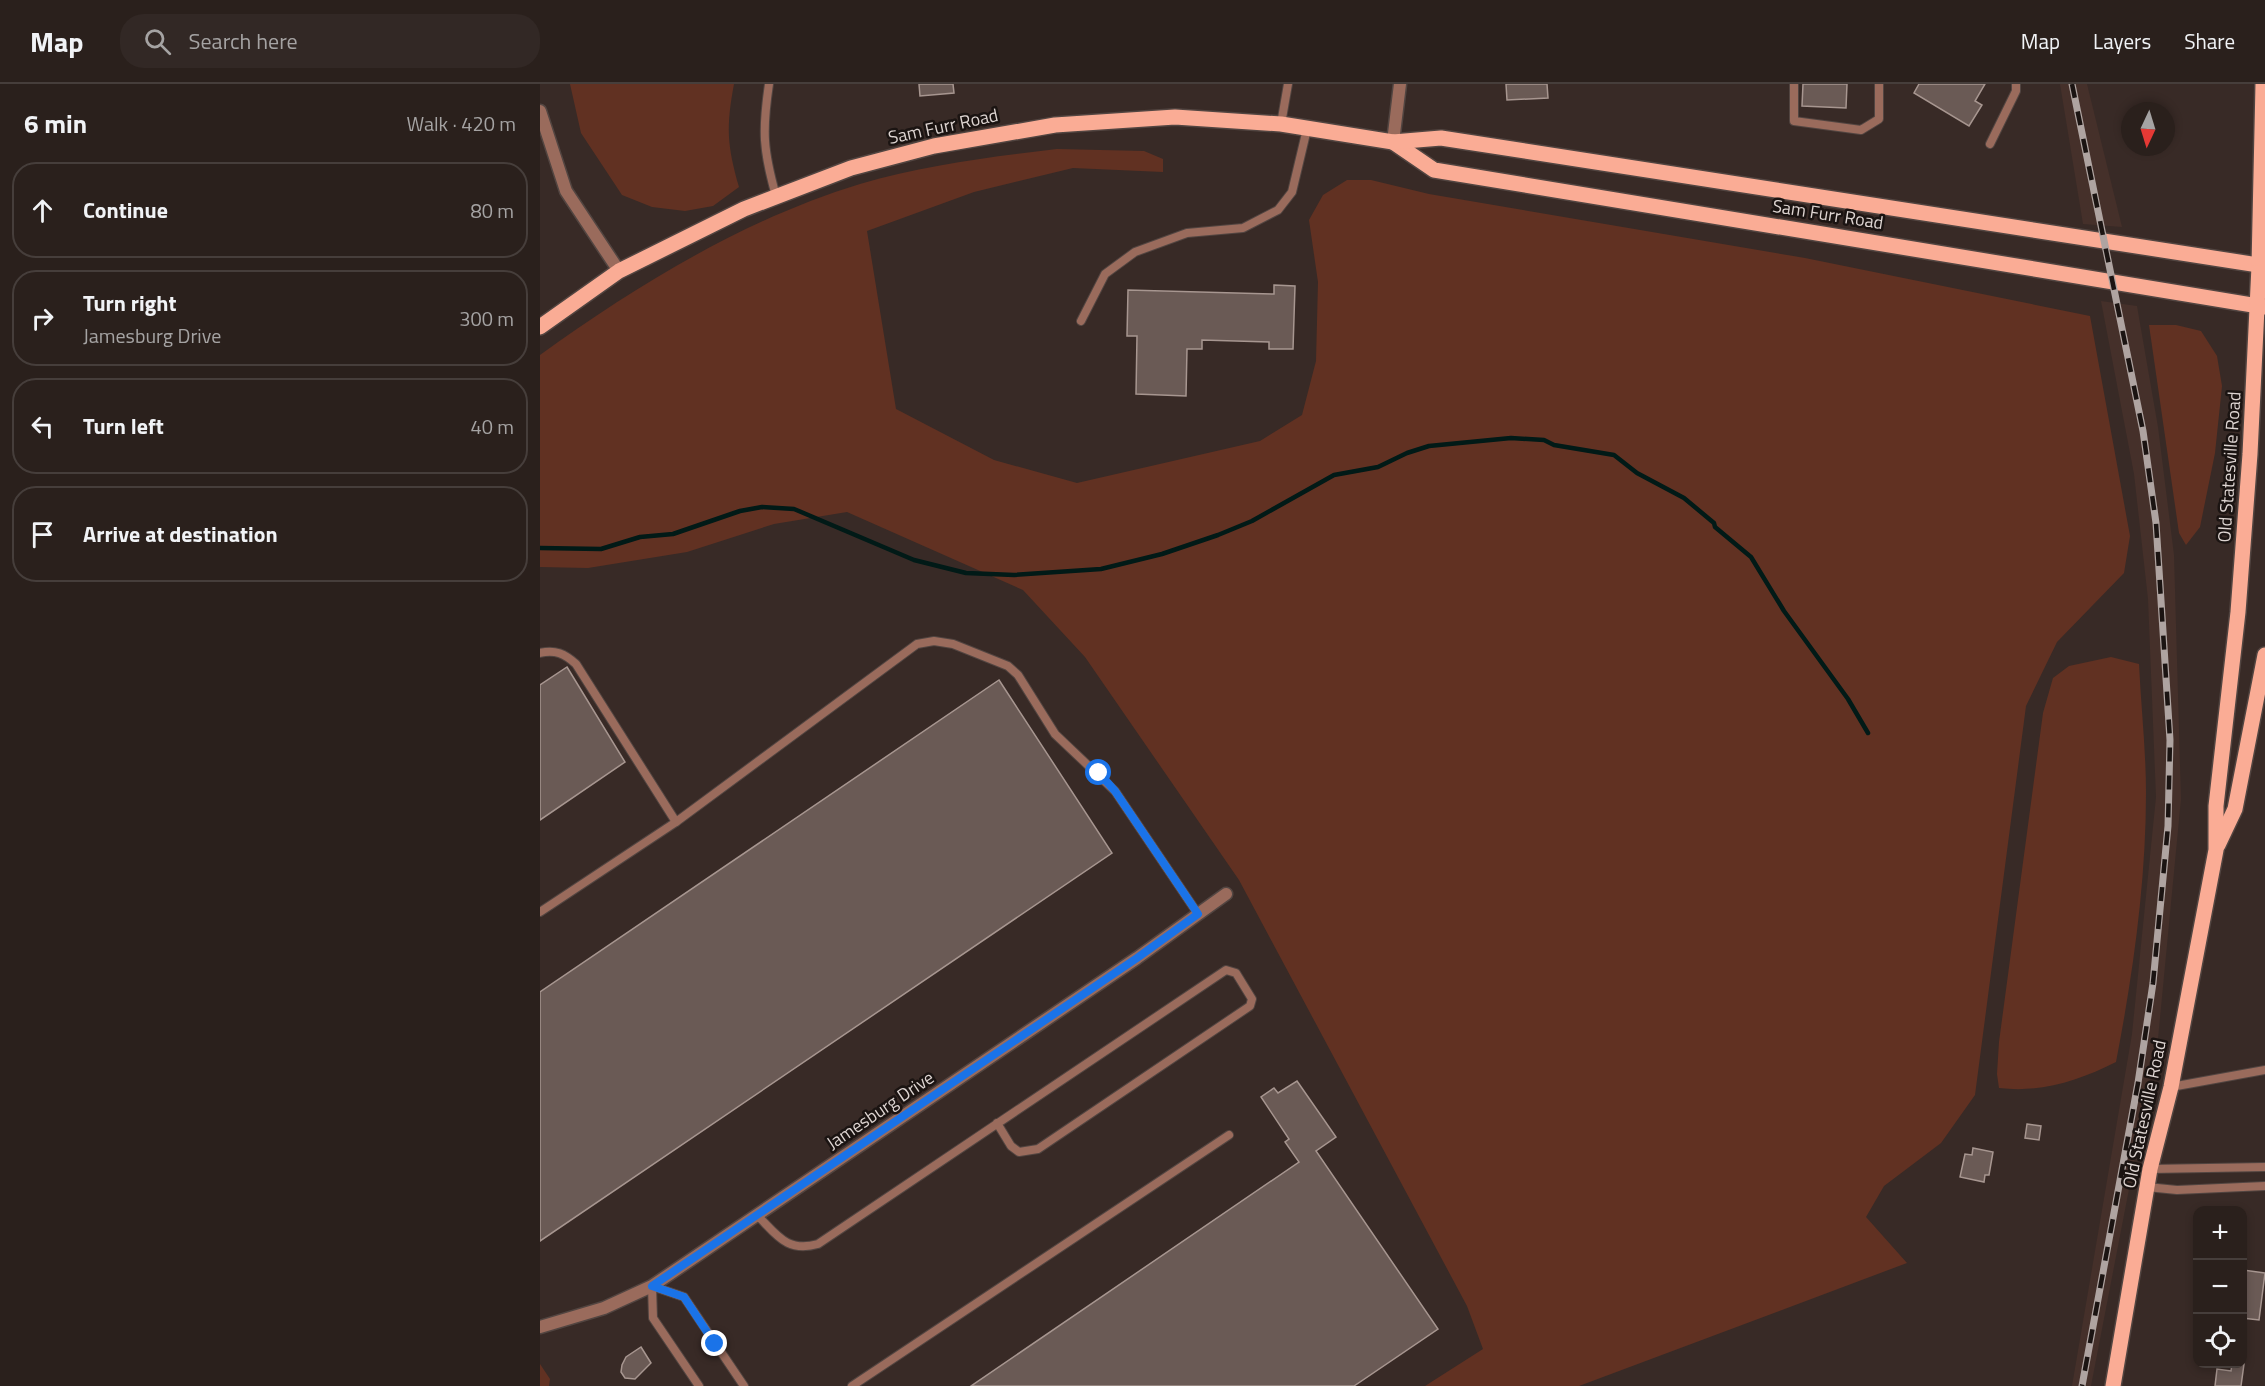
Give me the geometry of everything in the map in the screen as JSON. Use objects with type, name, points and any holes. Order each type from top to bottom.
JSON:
[{"type":"main road","name":"Old Statesville Road","points":[[2113,1386],[2150,1169],[2171,1088],[2216,850],[2216,806],[2238,612],[2261,306],[2264,84]]},
{"type":"main road","name":"Sam Furr Road","points":[[540,327],[619,271],[776,196],[879,160],[933,146],[1009,131],[1110,119],[1175,117],[1281,124],[1393,142],[1441,138],[2262,266]]},
{"type":"main road","name":"Sam Furr Road","points":[[1393,142],[1434,170],[2261,306]]},
{"type":"main road","name":"Old Statesville Road","points":[[2216,850],[2235,809],[2265,655]]},
{"type":"street","points":[[1393,142],[1400,84]]},
{"type":"street","points":[[540,111],[566,190],[619,271]]},
{"type":"street","name":"Jamesburg Drive","points":[[540,1327],[604,1308],[652,1286],[1137,958],[1226,894]]},
{"type":"lane","points":[[769,84],[763,125],[766,160],[776,196]]},
{"type":"lane","points":[[1281,124],[1288,84]]},
{"type":"lane","points":[[1794,84],[1794,121],[1861,129],[1879,119],[1879,84]]},
{"type":"lane","points":[[1990,144],[2016,91],[2016,84]]},
{"type":"lane","points":[[1081,321],[1106,274],[1135,252],[1187,234],[1243,228],[1278,210],[1292,192],[1307,129]]},
{"type":"lane","points":[[540,912],[676,822],[916,644],[934,641],[953,644],[1008,666],[1017,675],[1055,734],[1115,791],[1198,914]]},
{"type":"lane","points":[[540,653],[548,651],[564,653],[576,664],[676,822]]},
{"type":"lane","points":[[757,1215],[782,1240],[804,1247],[818,1244],[1226,969],[1236,974],[1252,999],[1250,1006],[1038,1149],[1019,1152],[1011,1146],[997,1124]]},
{"type":"lane","points":[[2171,1088],[2265,1070]]},
{"type":"lane","points":[[852,1386],[1228,1136]]},
{"type":"lane","points":[[2150,1169],[2265,1167]]},
{"type":"lane","points":[[2147,1187],[2177,1190],[2265,1185]]},
{"type":"lane","points":[[699,1386],[653,1318],[652,1286],[684,1297],[744,1386]]},
{"type":"shaded area","points":[[570,84],[734,84],[729,136],[739,187],[713,206],[685,211],[652,207],[622,195],[581,133]]},
{"type":"shaded area","points":[[2060,84],[2087,84],[2122,227],[2083,224]]},
{"type":"shaded area","points":[[1057,149],[1144,151],[1163,159],[1163,172],[1073,168],[974,192],[867,231],[896,409],[994,460],[1077,483],[1260,441],[1302,415],[1316,361],[1318,282],[1309,220],[1323,195],[1347,180],[1371,180],[1429,194],[1805,258],[2090,316],[2130,536],[2124,573],[2057,642],[2026,706],[1975,1095],[1941,1143],[1884,1186],[1866,1217],[1907,1263],[1579,1386],[1425,1386],[1483,1349],[1467,1306],[1239,880],[1085,657],[1023,590],[847,512],[774,524],[687,552],[588,568],[540,567],[540,355],[615,304],[693,256],[775,216],[817,199],[860,184],[933,167]]},
{"type":"shaded area","points":[[2101,301],[2137,306],[2158,427],[2174,555],[2181,799],[2158,1039],[2091,1386],[2072,1386],[2132,1034],[2156,797],[2148,599],[2134,474]]},
{"type":"shaded area","points":[[2149,325],[2176,325],[2201,331],[2217,356],[2222,386],[2215,453],[2200,527],[2186,545],[2179,533]]},
{"type":"shaded area","points":[[2111,657],[2139,664],[2146,793],[2144,860],[2137,928],[2116,1062],[2088,1075],[2059,1084],[2030,1089],[1999,1088],[1997,1074],[1999,1042],[2043,713],[2053,678],[2069,666]]},
{"type":"shaded area","points":[[540,1364],[550,1379],[549,1386],[540,1386]]},
{"type":"building","points":[[919,84],[953,84],[954,93],[920,96]]},
{"type":"building","points":[[1506,84],[1547,84],[1548,98],[1507,100]]},
{"type":"building","points":[[1803,84],[1847,84],[1846,108],[1802,106]]},
{"type":"building","points":[[1919,84],[1985,84],[1975,101],[1982,105],[1969,126],[1914,93]]},
{"type":"building","points":[[1274,285],[1295,286],[1293,349],[1269,349],[1269,342],[1202,340],[1202,349],[1187,349],[1186,396],[1136,394],[1137,336],[1127,336],[1128,290],[1274,294]]},
{"type":"building","points":[[567,667],[625,762],[540,820],[540,685]]},
{"type":"building","points":[[999,680],[1112,853],[540,1241],[540,992]]},
{"type":"building","points":[[1297,1081],[1336,1137],[1316,1151],[1438,1329],[1354,1386],[971,1386],[1299,1162],[1285,1142],[1289,1139],[1261,1097],[1274,1088],[1278,1093]]},
{"type":"building","points":[[2027,1124],[2041,1126],[2039,1140],[2025,1138]]},
{"type":"building","points":[[1973,1148],[1993,1152],[1989,1175],[1985,1175],[1984,1182],[1960,1177],[1965,1154],[1972,1155]]},
{"type":"building","points":[[2247,1271],[2265,1273],[2259,1320],[2247,1319]]},
{"type":"building","points":[[641,1347],[651,1363],[635,1379],[625,1378],[621,1372],[626,1357]]},
{"type":"building","points":[[2231,1368],[2243,1368],[2241,1386],[2215,1386],[2217,1369],[2231,1371]]},
{"type":"waterway","points":[[540,548],[601,549],[640,537],[673,534],[740,511],[762,507],[794,509],[914,560],[966,573],[1014,575],[1101,569],[1162,554],[1218,535],[1252,521],[1334,475],[1378,467],[1407,453],[1429,446],[1511,438],[1544,440],[1554,445],[1614,455],[1637,473],[1684,498],[1714,523],[1715,527],[1751,557],[1784,611],[1848,699],[1868,733]]},
{"type":"railway","points":[[2072,84],[2143,431],[2156,523],[2170,740],[2168,826],[2153,983],[2138,1083],[2082,1386]]},
{"type":"route","points":[[715,1344],[684,1297],[652,1286],[1137,958],[1198,914],[1115,791],[1099,773]]}]
